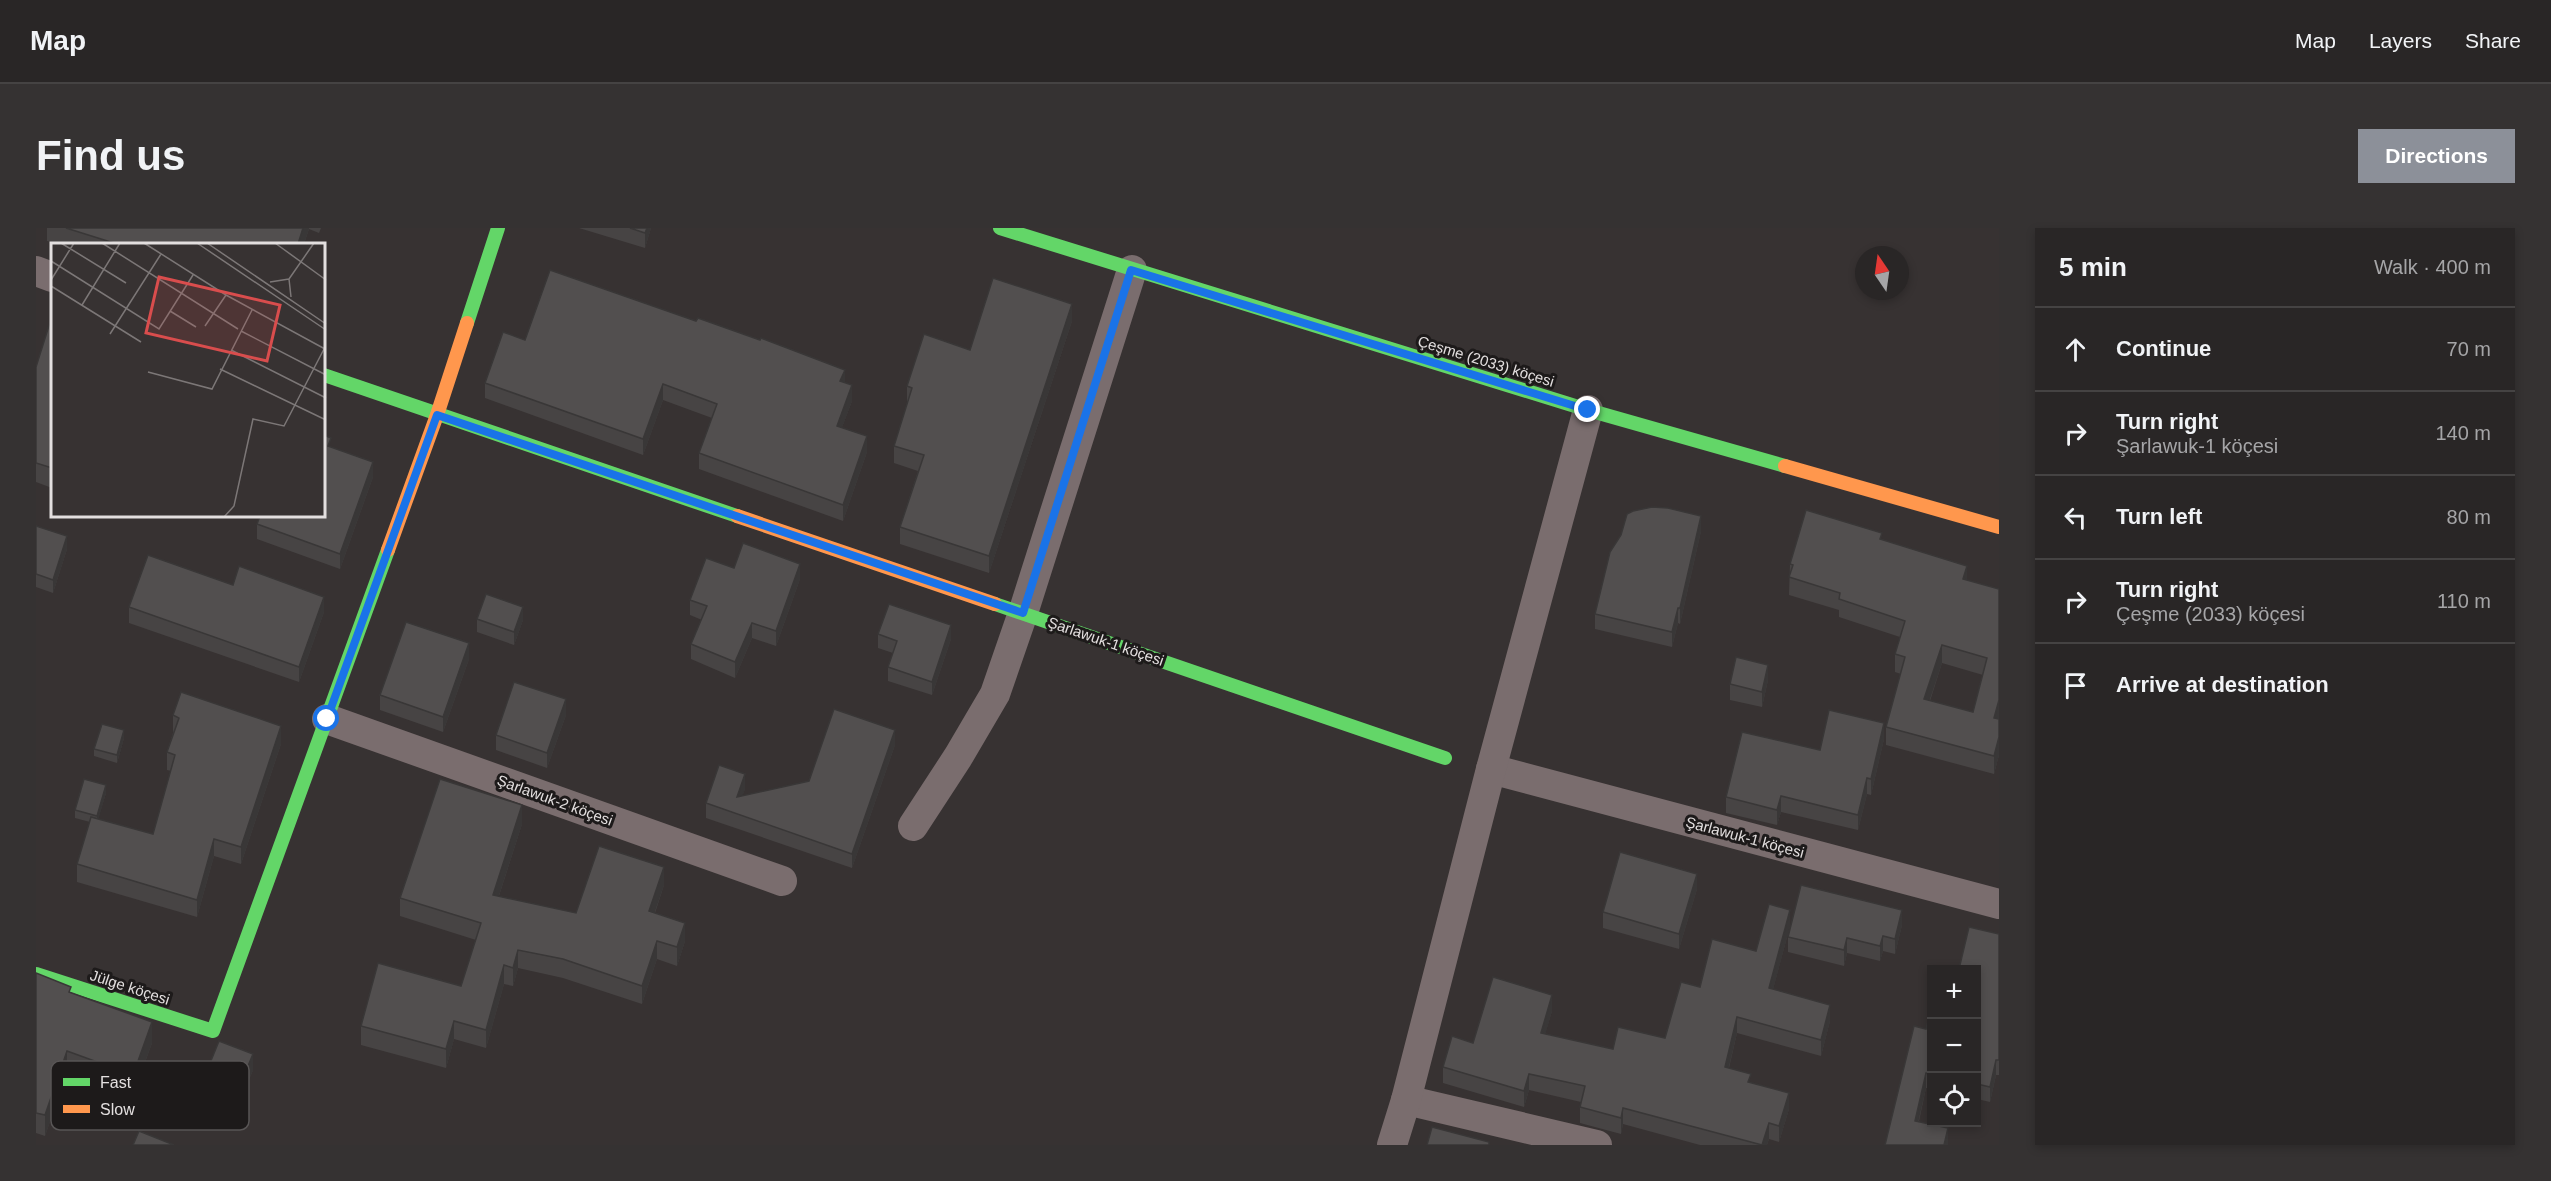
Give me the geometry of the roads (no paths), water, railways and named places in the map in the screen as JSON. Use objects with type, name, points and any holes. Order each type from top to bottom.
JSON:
[{"type":"street","points":[[327,719],[437,415],[498,228]]},
{"type":"street","name":"Çeşme (2033) köçesi","points":[[1000,228],[1588,410],[1999,527]]},
{"type":"street","points":[[913,826],[958,757],[994,694],[1023,613],[1131,270]]},
{"type":"street","points":[[36,272],[51,277]]},
{"type":"street","name":"Şarlawuk-1 köçesi","points":[[326,376],[1445,758]]},
{"type":"street","points":[[1392,1145],[1406,1100],[1491,770],[1588,410]]},
{"type":"street","name":"Şarlawuk-2 köçesi","points":[[327,719],[782,881]]},
{"type":"street","name":"Jülge köçesi","points":[[36,974],[213,1031],[327,719]]},
{"type":"street","name":"Şarlawuk-1 köçesi","points":[[1491,770],[1999,904]]},
{"type":"street","points":[[1406,1100],[1597,1145]]}]
